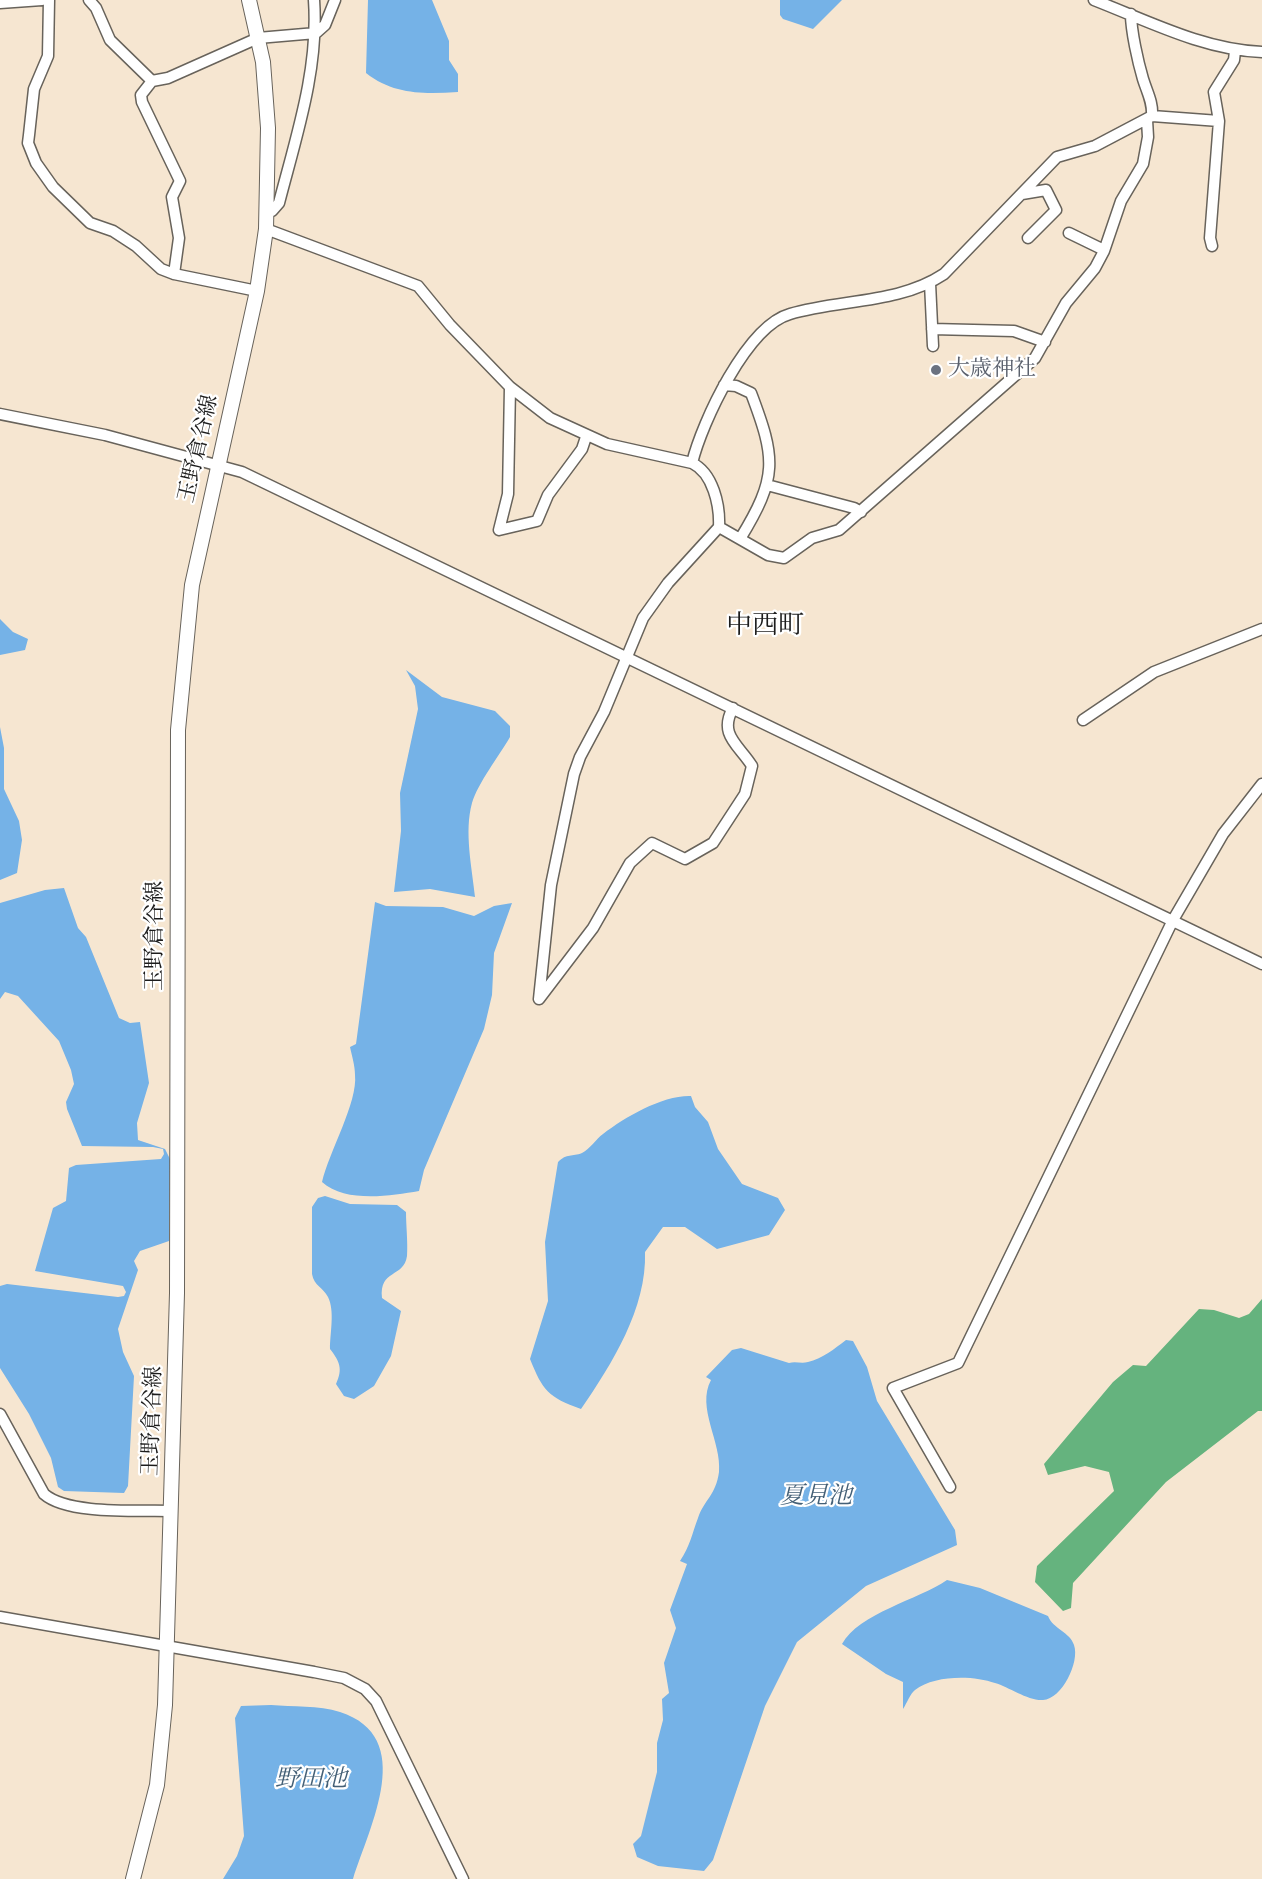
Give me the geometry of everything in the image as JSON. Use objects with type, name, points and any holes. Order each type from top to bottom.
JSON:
[{"type":"main road","name":"玉野倉谷線","points":[[133,1879],[157,1785],[165,1705],[177,1224],[178,730],[192,585],[257,291],[266,229],[268,128],[263,63],[249,0]]},
{"type":"street","points":[[0,3],[42,0]]},
{"type":"street","points":[[49,0],[48,56],[34,89],[28,143],[36,164],[53,187],[90,223],[113,231],[136,246],[161,269],[174,274],[257,291]]},
{"type":"street","points":[[89,0],[96,8],[110,40],[152,81]]},
{"type":"street","points":[[267,212],[272,211],[279,203],[303,109],[316,33],[314,0]]},
{"type":"street","points":[[174,274],[178,238],[172,197],[180,181],[141,96],[152,81],[168,78],[258,38],[316,33],[325,25],[335,0]]},
{"type":"street","points":[[1094,0],[1235,51],[1262,52]]},
{"type":"street","points":[[719,527],[768,555],[784,558],[812,538],[838,530],[1035,358],[1066,303],[1095,268],[1104,250],[1120,201],[1143,164],[1153,106],[1143,80],[1131,26],[1131,14]]},
{"type":"street","points":[[1212,246],[1210,238],[1219,121],[1214,92],[1234,60],[1235,51]]},
{"type":"street","points":[[692,463],[706,423],[724,385],[768,325],[778,318],[790,313],[888,295],[930,283],[944,274],[1057,157],[1095,146],[1150,118],[1219,121]]},
{"type":"street","points":[[1022,194],[1046,190],[1056,210],[1028,238]]},
{"type":"street","points":[[266,229],[418,286],[450,325],[510,387],[550,418],[586,437],[663,458],[692,463],[703,468],[712,484],[719,527]]},
{"type":"street","points":[[1069,233],[1104,250]]},
{"type":"street","points":[[930,283],[933,346]]},
{"type":"street","points":[[932,329],[1014,332],[1045,342]]},
{"type":"street","points":[[724,385],[736,386],[751,393],[770,448],[771,461],[767,485],[756,514],[740,539]]},
{"type":"street","points":[[510,387],[508,494],[499,530],[537,521],[548,495],[582,449],[586,437]]},
{"type":"street","points":[[0,414],[105,435],[243,472],[1262,964]]},
{"type":"street","points":[[767,485],[804,493],[861,512]]},
{"type":"street","points":[[719,527],[662,592],[643,618],[604,712],[580,757],[574,774],[552,885],[539,999],[593,928],[630,863],[652,843],[685,859],[713,843],[720,833],[745,794],[752,766],[728,734],[727,719],[733,708]]},
{"type":"street","points":[[1083,720],[1154,672],[1262,629]]},
{"type":"street","points":[[950,1486],[893,1388],[958,1363],[1173,920],[1218,842],[1262,784]]},
{"type":"street","points":[[0,1414],[44,1494],[53,1502],[73,1506],[171,1511]]},
{"type":"street","points":[[2,1617],[344,1678],[365,1689],[376,1701],[390,1726],[463,1879]]},
{"type":"green space","points":[[1262,1299],[1262,1411],[1258,1411],[1166,1482],[1073,1583],[1071,1608],[1063,1611],[1035,1582],[1037,1566],[1114,1491],[1109,1472],[1085,1466],[1048,1475],[1044,1464],[1113,1382],[1133,1365],[1146,1366],[1199,1309],[1214,1310],[1239,1318],[1249,1314]]},
{"type":"water","points":[[368,0],[432,0],[449,41],[449,60],[458,74],[458,92],[410,92],[387,86],[366,73]]},
{"type":"water","points":[[780,0],[842,0],[813,29],[783,19],[780,15]]},
{"type":"water","points":[[0,619],[13,632],[28,639],[25,650],[0,655]]},
{"type":"water","points":[[406,670],[442,697],[495,711],[510,726],[510,737],[479,787],[472,803],[469,850],[475,897],[430,889],[394,892],[401,831],[400,793],[418,709],[415,686]]},
{"type":"water","points":[[0,727],[4,748],[4,789],[19,821],[22,840],[17,873],[0,880]]},
{"type":"water","points":[[64,888],[78,928],[86,937],[119,1018],[130,1023],[140,1022],[149,1083],[137,1123],[138,1140],[165,1149],[170,1159],[169,1241],[140,1251],[134,1261],[138,1270],[118,1329],[123,1352],[134,1376],[128,1486],[124,1493],[64,1491],[58,1487],[51,1458],[29,1414],[0,1368],[0,1286],[7,1284],[118,1297],[124,1296],[126,1292],[123,1286],[35,1271],[53,1208],[66,1201],[69,1168],[76,1165],[161,1159],[164,1154],[163,1149],[153,1147],[82,1146],[67,1109],[66,1102],[74,1084],[59,1041],[18,996],[5,992],[0,999],[0,903],[45,890]]},
{"type":"water","points":[[375,902],[386,906],[443,907],[474,916],[494,906],[512,903],[494,953],[492,995],[484,1029],[424,1170],[419,1191],[368,1196],[343,1193],[322,1182],[348,1113],[355,1086],[350,1047],[356,1044]]},
{"type":"water","points":[[691,1096],[695,1107],[708,1122],[718,1149],[742,1184],[778,1198],[785,1210],[769,1235],[717,1249],[685,1227],[663,1227],[645,1252],[640,1294],[625,1335],[581,1409],[561,1401],[548,1392],[530,1359],[548,1301],[545,1242],[558,1162],[564,1157],[585,1151],[612,1127],[645,1108],[669,1099]]},
{"type":"water","points":[[325,1196],[350,1204],[397,1205],[406,1212],[407,1256],[405,1263],[384,1282],[382,1289],[382,1298],[401,1311],[391,1356],[374,1386],[354,1399],[344,1396],[336,1384],[340,1370],[330,1349],[332,1315],[330,1303],[312,1274],[312,1207],[318,1198]]},
{"type":"water","name":"夏見池","points":[[846,1340],[853,1341],[867,1367],[877,1401],[955,1530],[957,1545],[866,1586],[797,1642],[765,1706],[713,1860],[704,1871],[658,1866],[637,1857],[633,1844],[641,1836],[657,1772],[657,1743],[663,1720],[662,1699],[669,1693],[664,1663],[676,1628],[670,1610],[687,1564],[680,1561],[689,1545],[701,1512],[713,1492],[719,1472],[717,1449],[706,1402],[711,1380],[706,1377],[732,1350],[741,1348],[789,1363],[805,1363],[823,1356]]},
{"type":"water","points":[[947,1580],[980,1588],[1048,1616],[1074,1645],[1072,1670],[1063,1687],[1050,1698],[1037,1700],[986,1680],[943,1679],[932,1681],[913,1692],[903,1709],[903,1682],[886,1674],[842,1644],[850,1633],[875,1615]]},
{"type":"water","name":"野田池","points":[[241,1706],[314,1707],[340,1712],[363,1724],[377,1741],[382,1762],[382,1785],[377,1809],[353,1879],[223,1879],[237,1856],[244,1836],[235,1718]]},
{"type":"place","name":"大歳神社","points":[[936,370]]},
{"type":"district","name":"中西町","points":[[765,627]]}]
